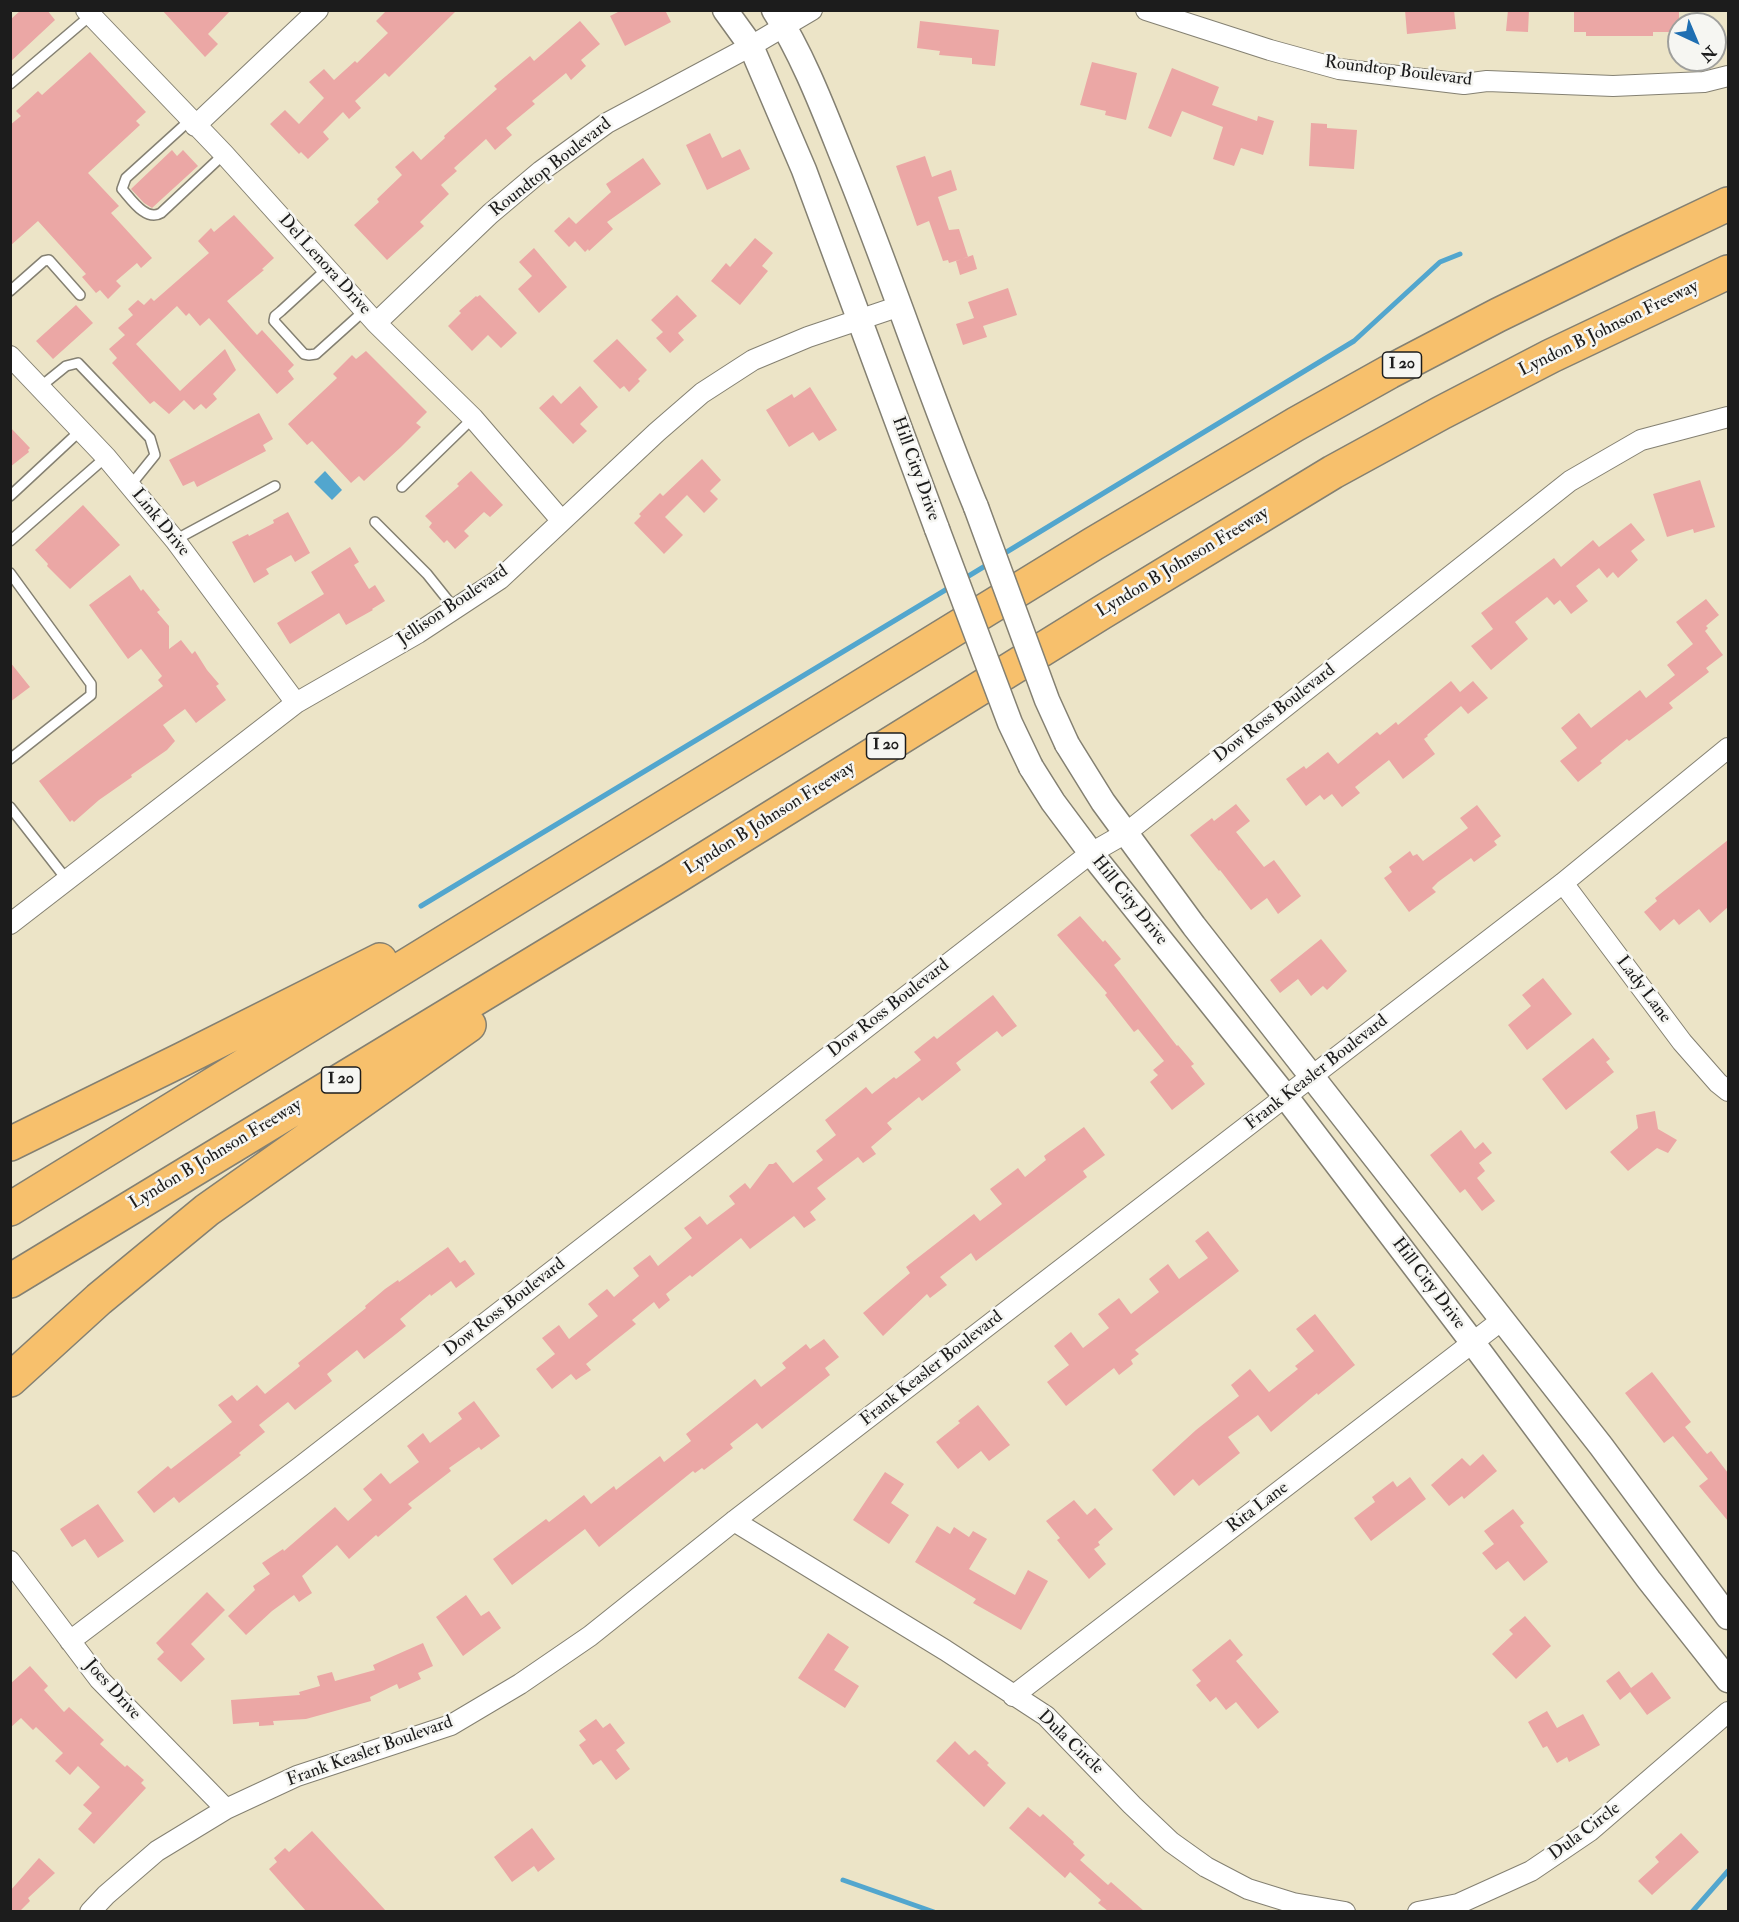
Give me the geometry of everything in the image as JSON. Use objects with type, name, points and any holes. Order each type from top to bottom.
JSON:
[{"type":"highway","name":"I 20","points":[[10,1209],[1083,550],[1296,424],[1498,315],[1726,205]]},
{"type":"highway","name":"Lyndon B Johnson Freeway","points":[[10,1281],[672,880],[1333,472],[1551,356],[1728,272]]},
{"type":"highway","points":[[10,1143],[193,1054],[595,851]]},
{"type":"highway","points":[[10,1380],[99,1299],[207,1210],[672,880]]},
{"type":"street","points":[[192,123],[318,10]]},
{"type":"street","name":"Hill City Drive","points":[[725,10],[751,46],[804,170],[1010,723],[1031,767],[1090,853],[1286,1097],[1728,1680]]},
{"type":"street","name":"Roundtop Boulevard","points":[[371,316],[542,171],[608,123],[751,46],[779,19],[812,10]]},
{"type":"street","name":"Roundtop Boulevard","points":[[1146,10],[1270,50],[1339,69],[1464,84],[1487,81],[1613,86],[1704,82],[1728,76]]},
{"type":"street","name":"Del Lenora Drive","points":[[88,13],[224,154],[371,316],[472,418],[561,520]]},
{"type":"street","name":"Hill City Drive","points":[[779,19],[809,78],[867,217],[942,424],[976,507],[1047,700],[1066,744],[1103,802],[1194,926],[1600,1446],[1728,1617]]},
{"type":"street","name":"Jellison Boulevard","points":[[10,924],[296,703],[418,633],[500,579],[561,520],[702,393],[753,360],[808,337],[900,306]]},
{"type":"street","name":"Link Drive","points":[[10,356],[106,457],[175,540],[296,703]]},
{"type":"street","name":"Dow Ross Boulevard","points":[[70,1641],[300,1467],[1090,853],[1126,832],[1570,481],[1641,440],[1728,417]]},
{"type":"street","name":"Frank Keasler Boulevard","points":[[90,1911],[157,1851],[226,1809],[297,1776],[451,1725],[520,1684],[590,1636],[734,1521],[1563,883],[1728,748]]},
{"type":"street","name":"Lady Lane","points":[[1563,883],[1682,1042],[1718,1083],[1728,1091]]},
{"type":"street","name":"Rita Lane","points":[[1013,1696],[1502,1320]]},
{"type":"street","name":"Dula Circle","points":[[734,1521],[945,1650],[1046,1716],[1155,1827],[1171,1842],[1206,1867],[1248,1889],[1293,1903],[1345,1911]]},
{"type":"street","name":"Joes Drive","points":[[10,1561],[99,1679],[226,1809]]},
{"type":"street","name":"Dula Circle","points":[[1418,1911],[1458,1904],[1531,1871],[1590,1831],[1728,1712]]},
{"type":"lane","points":[[10,84],[88,13]]},
{"type":"lane","points":[[192,123],[126,178],[122,189],[136,205],[150,215],[156,216],[224,154]]},
{"type":"lane","points":[[10,291],[44,261],[49,260],[80,295]]},
{"type":"lane","points":[[328,268],[280,311],[274,321],[304,354],[309,356],[316,354],[371,316]]},
{"type":"lane","points":[[40,387],[66,366],[78,363],[150,438],[155,455],[130,486]]},
{"type":"lane","points":[[402,487],[472,418]]},
{"type":"lane","points":[[10,496],[81,430]]},
{"type":"lane","points":[[10,541],[106,457]]},
{"type":"lane","points":[[175,540],[275,486]]},
{"type":"lane","points":[[375,522],[427,574],[455,609]]},
{"type":"lane","points":[[10,573],[91,684],[91,695],[10,759]]},
{"type":"lane","points":[[10,807],[67,880]]},
{"type":"water","points":[[325,471],[342,490],[332,500],[314,482]]},
{"type":"building","points":[[21,10],[47,10],[55,20],[10,62],[10,20]]},
{"type":"building","points":[[162,10],[231,10],[208,34],[218,44],[205,57]]},
{"type":"building","points":[[387,10],[457,10],[389,77],[385,73],[355,101],[361,108],[349,119],[343,112],[323,132],[329,139],[308,159],[301,152],[299,154],[270,124],[285,110],[299,124],[324,98],[309,82],[324,69],[334,80],[355,61],[357,63],[388,33],[376,21]]},
{"type":"building","points":[[622,10],[665,10],[671,22],[625,46],[610,16]]},
{"type":"building","points":[[1405,10],[1454,10],[1456,29],[1407,34]]},
{"type":"building","points":[[1508,10],[1529,10],[1528,32],[1506,31]]},
{"type":"building","points":[[1574,10],[1679,10],[1679,12],[1667,12],[1667,32],[1653,32],[1653,36],[1586,36],[1586,32],[1574,32]]},
{"type":"building","points":[[580,21],[600,44],[581,60],[586,66],[571,80],[566,73],[532,101],[535,104],[506,128],[512,135],[495,150],[486,139],[454,168],[457,171],[441,185],[449,194],[420,222],[424,226],[387,260],[354,225],[379,202],[377,199],[402,175],[395,167],[413,151],[421,160],[445,138],[444,136],[497,89],[494,86],[530,56],[534,61]]},
{"type":"building","points":[[920,21],[999,30],[995,66],[972,64],[972,58],[939,55],[940,51],[917,48]]},
{"type":"building","points":[[90,52],[146,112],[136,121],[140,125],[88,173],[119,206],[111,213],[152,258],[141,268],[137,263],[116,281],[121,286],[108,299],[100,290],[96,293],[82,277],[86,274],[38,221],[10,246],[10,125],[21,116],[16,111],[38,91],[42,95]]},
{"type":"building","points":[[1092,62],[1137,73],[1126,120],[1105,115],[1106,111],[1080,105]]},
{"type":"building","points":[[1172,68],[1219,87],[1212,105],[1257,121],[1258,116],[1274,121],[1263,155],[1241,148],[1234,166],[1213,159],[1223,127],[1182,111],[1171,137],[1148,128]]},
{"type":"building","points":[[1311,123],[1327,124],[1327,128],[1357,130],[1354,169],[1309,166]]},
{"type":"building","points":[[710,133],[722,158],[740,149],[750,169],[707,190],[686,145]]},
{"type":"building","points":[[172,150],[177,156],[183,150],[198,166],[152,208],[131,189]]},
{"type":"building","points":[[925,156],[932,177],[951,170],[957,190],[938,197],[949,230],[959,229],[968,257],[949,263],[948,260],[943,261],[929,221],[917,226],[896,166]]},
{"type":"building","points":[[643,158],[661,184],[607,222],[613,229],[589,251],[588,249],[585,252],[575,241],[569,247],[554,231],[569,217],[576,224],[611,192],[606,184]]},
{"type":"building","points":[[234,215],[274,258],[262,269],[264,270],[227,301],[257,335],[262,330],[294,365],[288,371],[294,379],[277,394],[209,318],[200,326],[189,313],[186,316],[177,306],[136,344],[180,391],[225,349],[236,370],[213,394],[217,399],[206,409],[201,404],[194,410],[184,400],[169,414],[154,401],[150,404],[112,363],[117,358],[109,349],[125,335],[118,328],[133,315],[128,309],[138,300],[144,305],[151,298],[154,301],[209,253],[198,241],[211,228],[214,232]]},
{"type":"building","points":[[755,238],[773,253],[762,266],[768,271],[740,305],[711,281],[726,263],[730,267]]},
{"type":"building","points":[[534,248],[567,287],[539,313],[518,289],[532,276],[519,262]]},
{"type":"building","points":[[973,255],[977,269],[960,275],[956,261]]},
{"type":"building","points":[[1008,288],[1017,315],[983,326],[987,337],[963,345],[956,324],[974,318],[968,302]]},
{"type":"building","points":[[480,295],[517,333],[501,348],[488,335],[472,351],[448,326],[461,313],[459,311]]},
{"type":"building","points":[[677,295],[697,316],[678,333],[684,340],[670,353],[656,338],[663,332],[651,320]]},
{"type":"building","points":[[76,305],[93,323],[53,359],[36,341]]},
{"type":"building","points":[[617,339],[647,370],[629,392],[624,386],[620,389],[593,361]]},
{"type":"building","points":[[366,351],[427,412],[416,423],[421,427],[401,447],[364,481],[359,476],[351,483],[312,441],[307,445],[288,424],[337,378],[333,374],[352,355],[356,359]]},
{"type":"building","points":[[580,386],[598,407],[580,424],[587,431],[573,444],[539,408],[553,395],[561,404]]},
{"type":"building","points":[[810,387],[837,430],[819,441],[813,432],[789,447],[766,410],[792,394],[794,398]]},
{"type":"building","points":[[259,413],[273,439],[263,445],[266,451],[197,487],[194,481],[183,486],[169,460]]},
{"type":"building","points":[[10,427],[30,448],[29,452],[10,467]]},
{"type":"building","points":[[702,459],[721,480],[710,491],[718,499],[704,513],[687,495],[665,517],[683,535],[664,554],[634,523],[641,516],[639,514],[660,493],[663,496]]},
{"type":"building","points":[[471,471],[503,505],[490,517],[484,512],[464,531],[469,536],[455,549],[447,540],[444,543],[429,527],[432,523],[425,516],[459,486],[457,484]]},
{"type":"building","points":[[1700,480],[1715,527],[1694,533],[1693,529],[1667,537],[1653,494]]},
{"type":"building","points":[[83,505],[120,545],[70,589],[35,550]]},
{"type":"building","points":[[288,512],[310,553],[295,562],[291,555],[266,569],[269,574],[254,583],[232,542],[274,523],[273,520]]},
{"type":"building","points":[[1631,523],[1645,540],[1631,551],[1638,560],[1618,578],[1613,572],[1607,578],[1599,568],[1576,586],[1588,601],[1571,614],[1560,600],[1554,605],[1547,597],[1515,622],[1528,639],[1491,670],[1471,646],[1493,629],[1481,613],[1554,558],[1561,567],[1593,540],[1599,547]]},
{"type":"building","points":[[350,547],[359,562],[354,565],[369,589],[375,585],[385,601],[346,625],[339,613],[290,644],[277,623],[324,594],[311,572]]},
{"type":"building","points":[[130,575],[141,591],[143,589],[160,610],[157,612],[169,626],[169,649],[181,640],[192,654],[195,651],[219,684],[216,686],[226,700],[196,723],[185,709],[163,725],[175,741],[167,750],[131,775],[132,777],[99,800],[74,822],[72,820],[70,822],[39,781],[163,686],[158,680],[162,676],[141,649],[128,659],[89,605]]},
{"type":"building","points":[[1706,599],[1719,615],[1706,626],[1708,628],[1705,631],[1723,655],[1706,668],[1709,672],[1669,703],[1673,708],[1629,741],[1627,739],[1578,782],[1560,761],[1577,748],[1561,728],[1579,713],[1591,728],[1640,690],[1646,698],[1675,675],[1667,665],[1693,644],[1676,622]]},
{"type":"building","points":[[10,662],[30,687],[10,702]]},
{"type":"building","points":[[1451,681],[1460,692],[1473,681],[1488,698],[1468,714],[1461,706],[1427,735],[1424,739],[1435,754],[1403,779],[1389,760],[1355,787],[1360,793],[1342,807],[1332,794],[1324,800],[1320,795],[1306,806],[1286,779],[1304,766],[1306,769],[1328,752],[1338,764],[1377,732],[1380,735],[1396,722],[1398,725]]},
{"type":"building","points":[[1236,804],[1250,821],[1236,832],[1264,867],[1274,860],[1301,896],[1278,914],[1267,898],[1251,910],[1190,835],[1212,818],[1214,821]]},
{"type":"building","points":[[1477,805],[1501,836],[1494,841],[1497,845],[1474,862],[1471,858],[1438,882],[1432,888],[1436,892],[1409,912],[1384,878],[1392,872],[1389,867],[1410,851],[1413,856],[1417,854],[1423,861],[1468,828],[1460,818]]},
{"type":"building","points":[[1728,840],[1728,907],[1710,923],[1699,909],[1679,925],[1674,919],[1660,931],[1644,912],[1657,901],[1655,898]]},
{"type":"building","points":[[1080,916],[1121,959],[1114,965],[1177,1046],[1194,1064],[1191,1066],[1205,1084],[1172,1110],[1150,1082],[1158,1075],[1153,1070],[1164,1061],[1138,1029],[1134,1032],[1105,995],[1107,993],[1057,935]]},
{"type":"building","points":[[1321,939],[1347,971],[1327,990],[1323,986],[1311,996],[1298,979],[1280,993],[1270,980]]},
{"type":"building","points":[[1543,978],[1572,1014],[1527,1050],[1508,1025],[1531,1006],[1522,995]]},
{"type":"building","points":[[993,995],[1017,1026],[1002,1037],[997,1031],[956,1063],[961,1070],[922,1101],[919,1097],[887,1123],[892,1129],[871,1147],[876,1154],[863,1163],[858,1157],[817,1188],[826,1199],[810,1212],[816,1220],[804,1228],[794,1216],[750,1249],[741,1238],[692,1277],[690,1275],[666,1294],[670,1300],[659,1309],[654,1302],[632,1320],[636,1324],[586,1364],[591,1370],[576,1380],[571,1374],[552,1389],[536,1369],[555,1354],[542,1338],[559,1325],[569,1339],[598,1316],[588,1304],[607,1289],[614,1297],[639,1276],[633,1268],[650,1255],[658,1266],[692,1238],[684,1228],[700,1216],[707,1225],[735,1204],[729,1196],[745,1183],[750,1189],[769,1164],[776,1162],[793,1183],[823,1160],[816,1151],[836,1135],[825,1120],[866,1087],[872,1094],[894,1077],[896,1079],[921,1060],[914,1052],[934,1036],[937,1039]]},
{"type":"building","points":[[1593,1038],[1610,1059],[1606,1062],[1614,1072],[1566,1110],[1542,1079]]},
{"type":"building","points":[[1655,1111],[1658,1129],[1677,1140],[1668,1153],[1657,1148],[1628,1171],[1610,1152],[1638,1128],[1636,1115]]},
{"type":"building","points":[[1084,1127],[1105,1155],[1083,1171],[1087,1177],[976,1261],[971,1253],[940,1277],[947,1285],[930,1298],[927,1294],[883,1336],[863,1313],[910,1273],[906,1267],[974,1214],[980,1221],[1002,1204],[990,1189],[1018,1168],[1025,1177],[1046,1160],[1044,1156]]},
{"type":"building","points":[[1461,1130],[1475,1149],[1483,1142],[1492,1153],[1479,1163],[1485,1171],[1477,1178],[1495,1201],[1482,1211],[1465,1189],[1460,1193],[1430,1155]]},
{"type":"building","points":[[1208,1231],[1239,1271],[1135,1350],[1139,1354],[1131,1360],[1133,1364],[1119,1375],[1114,1368],[1066,1406],[1047,1382],[1069,1365],[1054,1346],[1071,1332],[1083,1348],[1109,1328],[1098,1314],[1119,1298],[1131,1314],[1159,1292],[1149,1279],[1168,1264],[1179,1279],[1208,1258],[1195,1241]]},
{"type":"building","points":[[448,1247],[460,1263],[465,1260],[475,1274],[456,1288],[451,1281],[431,1296],[430,1294],[400,1319],[406,1326],[391,1338],[364,1359],[357,1350],[327,1374],[332,1381],[295,1410],[288,1402],[259,1425],[265,1432],[239,1453],[241,1455],[179,1503],[174,1497],[154,1513],[137,1492],[168,1466],[171,1469],[232,1422],[218,1405],[232,1395],[237,1401],[257,1385],[265,1394],[300,1366],[298,1363],[366,1308],[365,1306],[385,1289],[398,1280],[399,1282]]},
{"type":"building","points":[[1315,1314],[1355,1365],[1318,1395],[1317,1393],[1271,1432],[1258,1415],[1228,1437],[1240,1453],[1199,1486],[1193,1479],[1174,1496],[1152,1470],[1196,1430],[1239,1396],[1231,1385],[1250,1369],[1269,1392],[1298,1369],[1295,1366],[1314,1351],[1296,1329]]},
{"type":"building","points":[[824,1339],[839,1357],[825,1368],[830,1375],[762,1429],[757,1423],[730,1444],[733,1448],[704,1470],[702,1468],[695,1473],[693,1471],[599,1547],[585,1529],[512,1585],[493,1559],[546,1519],[549,1522],[584,1495],[591,1504],[614,1486],[616,1490],[660,1456],[664,1462],[691,1441],[686,1434],[755,1379],[761,1387],[786,1368],[782,1363],[806,1344],[810,1349]]},
{"type":"building","points":[[1652,1372],[1691,1422],[1685,1427],[1707,1454],[1711,1451],[1728,1473],[1728,1521],[1699,1486],[1708,1479],[1673,1436],[1664,1443],[1625,1393]]},
{"type":"building","points":[[474,1401],[500,1436],[481,1450],[479,1447],[449,1468],[451,1471],[408,1504],[412,1508],[349,1559],[337,1545],[302,1576],[312,1593],[299,1602],[294,1595],[246,1635],[228,1616],[255,1590],[253,1586],[270,1574],[262,1563],[283,1549],[284,1551],[335,1507],[348,1521],[372,1500],[363,1489],[381,1473],[390,1484],[419,1462],[407,1446],[423,1433],[430,1443],[462,1419],[458,1413]]},
{"type":"building","points":[[978,1405],[1010,1445],[989,1461],[981,1451],[958,1469],[936,1442]]},
{"type":"building","points":[[1483,1454],[1497,1471],[1464,1499],[1462,1496],[1449,1506],[1431,1485],[1462,1458],[1470,1466]]},
{"type":"building","points":[[885,1472],[904,1484],[891,1503],[909,1515],[889,1544],[853,1520]]},
{"type":"building","points":[[1410,1477],[1426,1499],[1371,1541],[1354,1518],[1375,1502],[1372,1497],[1393,1481],[1397,1487]]},
{"type":"building","points":[[1074,1500],[1087,1515],[1095,1508],[1113,1529],[1098,1542],[1100,1545],[1094,1549],[1106,1564],[1089,1579],[1057,1540],[1060,1538],[1046,1521]]},
{"type":"building","points":[[98,1504],[124,1541],[98,1558],[85,1539],[72,1547],[60,1529]]},
{"type":"building","points":[[1513,1509],[1524,1523],[1520,1526],[1548,1562],[1524,1581],[1508,1561],[1496,1570],[1482,1553],[1494,1544],[1484,1531]]},
{"type":"building","points":[[937,1526],[950,1534],[954,1527],[969,1537],[973,1531],[987,1539],[969,1569],[1015,1595],[1028,1570],[1048,1581],[1021,1630],[973,1603],[976,1599],[915,1562]]},
{"type":"building","points":[[207,1592],[225,1610],[191,1644],[205,1659],[181,1682],[157,1659],[164,1652],[156,1643]]},
{"type":"building","points":[[466,1595],[481,1616],[489,1611],[501,1628],[463,1656],[436,1617]]},
{"type":"building","points":[[1525,1616],[1551,1646],[1516,1679],[1492,1654],[1513,1634],[1509,1630]]},
{"type":"building","points":[[828,1633],[849,1647],[834,1670],[859,1686],[845,1708],[798,1678]]},
{"type":"building","points":[[1230,1639],[1243,1655],[1236,1661],[1279,1712],[1258,1729],[1236,1702],[1226,1710],[1216,1697],[1210,1702],[1196,1685],[1201,1681],[1192,1670]]},
{"type":"building","points":[[423,1643],[433,1666],[418,1673],[421,1679],[399,1689],[397,1684],[370,1697],[371,1701],[306,1719],[273,1721],[274,1725],[259,1726],[259,1722],[233,1724],[231,1700],[300,1695],[299,1692],[320,1686],[317,1676],[332,1672],[335,1681],[375,1670],[373,1665]]},
{"type":"building","points":[[30,1666],[48,1686],[44,1690],[64,1712],[69,1707],[104,1740],[100,1744],[125,1767],[127,1765],[144,1780],[141,1783],[146,1788],[94,1844],[78,1829],[92,1813],[83,1805],[100,1787],[78,1766],[70,1775],[55,1761],[63,1753],[36,1727],[33,1730],[21,1718],[10,1728],[10,1684]]},
{"type":"building","points":[[1619,1671],[1631,1688],[1652,1672],[1671,1698],[1647,1715],[1630,1692],[1620,1700],[1606,1681]]},
{"type":"building","points":[[1547,1711],[1557,1728],[1583,1714],[1600,1745],[1569,1762],[1567,1757],[1557,1763],[1547,1746],[1543,1748],[1528,1722]]},
{"type":"building","points":[[596,1719],[603,1728],[610,1723],[625,1743],[616,1750],[630,1769],[616,1780],[601,1760],[593,1765],[579,1745],[586,1740],[579,1731]]},
{"type":"building","points":[[955,1741],[969,1755],[975,1750],[1006,1783],[984,1807],[936,1761]]},
{"type":"building","points":[[1028,1807],[1040,1817],[1043,1814],[1085,1855],[1080,1860],[1108,1885],[1111,1882],[1144,1911],[1108,1911],[1098,1903],[1101,1900],[1070,1872],[1065,1878],[1009,1828]]},
{"type":"building","points":[[532,1828],[555,1859],[538,1872],[534,1866],[512,1882],[494,1857]]},
{"type":"building","points":[[312,1831],[386,1911],[306,1911],[269,1869],[277,1862],[274,1858],[285,1848],[289,1852]]},
{"type":"building","points":[[1681,1833],[1699,1852],[1652,1895],[1638,1881],[1659,1862],[1655,1857]]},
{"type":"building","points":[[39,1858],[55,1873],[28,1898],[30,1901],[20,1911],[10,1911],[10,1891]]},
{"type":"waterway","points":[[1000,556],[1354,341],[1440,262],[1460,254]]},
{"type":"waterway","points":[[962,580],[990,563]]},
{"type":"waterway","points":[[421,906],[952,586]]},
{"type":"waterway","points":[[1692,1912],[1728,1871]]},
{"type":"waterway","points":[[843,1880],[934,1912]]}]
